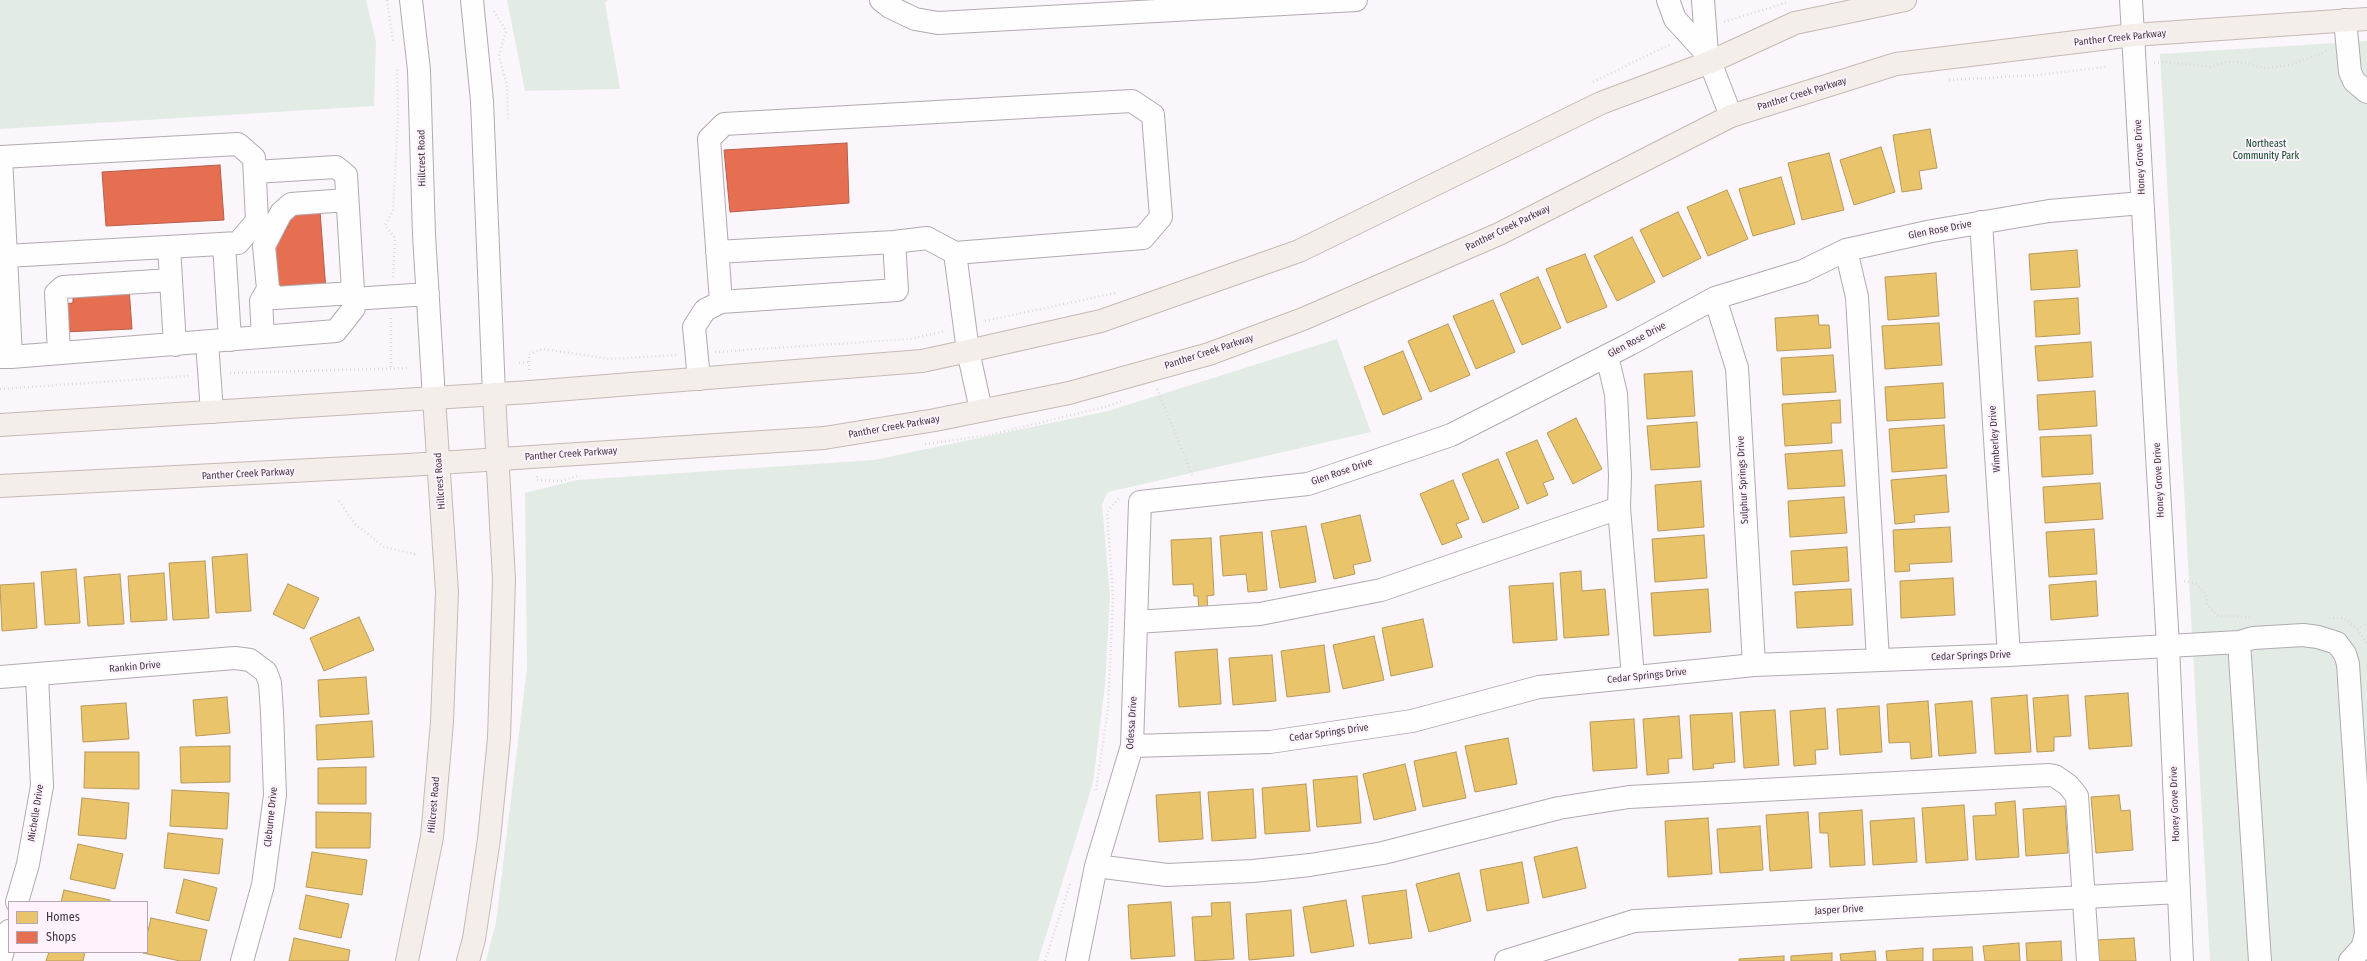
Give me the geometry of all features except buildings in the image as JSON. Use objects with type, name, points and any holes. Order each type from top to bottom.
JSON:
[{"type":"main road","points":[[0,425],[494,394],[922,361],[1101,322],[1299,251],[1601,103],[1795,23],[1905,0]]},
{"type":"main road","name":"Panther Creek Parkway","points":[[0,486],[439,463],[497,458],[824,438],[1069,393],[1202,356],[1303,319],[1499,234],[1730,116],[1896,64],[2133,35],[2367,19]]},
{"type":"main road","points":[[468,961],[474,939],[489,839],[499,738],[504,580],[494,394]]},
{"type":"main road","name":"Hillcrest Road","points":[[408,961],[432,837],[442,722],[447,592],[434,398]]},
{"type":"street","name":"Hillcrest Road","points":[[411,0],[419,70],[428,294],[434,398]]},
{"type":"street","points":[[881,0],[890,7],[915,19],[938,24],[1356,0]]},
{"type":"street","points":[[1668,0],[1676,19],[1708,58]]},
{"type":"street","points":[[1703,0],[1708,58],[1730,116]]},
{"type":"street","name":"Honey Grove Drive","points":[[2131,0],[2168,646],[2182,961]]},
{"type":"street","points":[[481,2],[482,101],[494,394]]},
{"type":"street","points":[[2345,20],[2350,72],[2354,81],[2367,92]]},
{"type":"street","points":[[717,252],[894,242],[927,238],[955,253],[1143,238],[1161,217],[1153,115],[1132,101],[724,124],[710,139],[717,252],[721,302]]},
{"type":"street","points":[[6,256],[238,243],[257,221],[254,158],[238,144],[1,157],[6,256],[5,357],[175,345],[336,331],[354,308],[346,175],[336,167],[255,172]]},
{"type":"street","points":[[347,200],[291,204],[280,213],[264,246],[268,289],[275,298],[428,294]]},
{"type":"street","name":"Glen Rose Drive","points":[[1131,498],[1308,484],[1451,435],[1607,356],[1715,298],[1803,270],[1846,250],[1932,231],[2049,211],[2142,203]]},
{"type":"street","name":"Wimberley Drive","points":[[1981,222],[2009,655]]},
{"type":"street","points":[[699,379],[694,327],[705,310],[721,302],[897,290],[894,242]]},
{"type":"street","points":[[224,244],[230,340]]},
{"type":"street","points":[[169,247],[175,345]]},
{"type":"street","points":[[1846,250],[1857,297],[1878,660]]},
{"type":"street","points":[[955,253],[968,351],[982,410]]},
{"type":"street","points":[[58,353],[56,293],[63,287],[171,280]]},
{"type":"street","points":[[263,337],[261,301],[268,289]]},
{"type":"street","name":"Sulphur Springs Drive","points":[[1715,298],[1737,368],[1754,665]]},
{"type":"street","points":[[207,342],[212,412]]},
{"type":"street","points":[[1607,356],[1616,394],[1620,475],[1619,508],[1633,677]]},
{"type":"street","name":"Odessa Drive","points":[[1077,961],[1096,866],[1132,746],[1136,622],[1131,498]]},
{"type":"street","points":[[1136,622],[1260,614],[1381,590],[1619,508]]},
{"type":"street","name":"Cedar Springs Drive","points":[[1132,746],[1270,742],[1412,721],[1539,687],[1754,665],[2009,655],[2239,642],[2253,638],[2303,635],[2318,637],[2337,643],[2345,654],[2348,664],[2366,934],[2362,948],[2350,961]]},
{"type":"street","points":[[2239,642],[2260,961]]},
{"type":"street","name":"Rankin Drive","points":[[0,677],[235,658],[250,660],[266,672]]},
{"type":"street","name":"Cleburne Drive","points":[[242,961],[263,885],[275,795],[270,683],[266,672]]},
{"type":"street","name":"Michelle Drive","points":[[17,901],[28,864],[42,786],[37,675]]},
{"type":"street","points":[[1096,866],[1167,875],[1253,871],[1310,865],[1383,853],[1559,808],[1622,798],[2049,775],[2055,776],[2068,784],[2076,796],[2088,961]]},
{"type":"street","name":"Jasper Drive","points":[[1506,961],[1634,921],[2179,892]]},
{"type":"street","points":[[0,961],[8,934]]},
{"type":"path","points":[[387,0],[394,45]]},
{"type":"path","points":[[481,2],[506,31],[499,56],[507,85],[508,119]]},
{"type":"path","points":[[2149,64],[2167,62],[2210,67],[2226,62],[2240,62],[2264,68],[2290,65],[2325,50],[2347,51]]},
{"type":"path","points":[[391,367],[392,296],[395,238],[385,225],[393,210],[398,118],[396,60]]},
{"type":"path","points":[[1947,80],[2037,75],[2106,67]]},
{"type":"path","points":[[519,363],[528,362]]},
{"type":"path","points":[[1149,391],[1164,386]]},
{"type":"path","points":[[1157,389],[1194,480],[1186,481]]},
{"type":"path","points":[[1104,407],[1127,399]]},
{"type":"path","points":[[1095,795],[1108,708],[1114,598],[1107,512],[1131,498]]},
{"type":"path","points":[[339,501],[355,524],[384,547],[418,555]]},
{"type":"path","points":[[2180,580],[2196,584],[2206,594],[2207,605],[2218,616],[2258,617]]},
{"type":"path","points":[[2328,618],[2344,618],[2357,629],[2367,643]]},
{"type":"path","points":[[2357,629],[2367,623]]},
{"type":"path","points":[[1045,961],[1072,878]]},
{"type":"green space","points":[[0,0],[366,0],[376,42],[374,106],[0,129]]},
{"type":"green space","points":[[507,0],[608,0],[605,3],[620,89],[525,91]]},
{"type":"green space","name":"Northeast Community Park","points":[[2367,41],[2367,961],[2210,961],[2160,54]]},
{"type":"green space","points":[[1337,339],[1371,432],[1108,492],[1102,504],[1110,596],[1105,685],[1093,783],[1038,961],[486,961],[496,922],[527,668],[525,493],[577,480],[874,460],[1108,411]]}]
